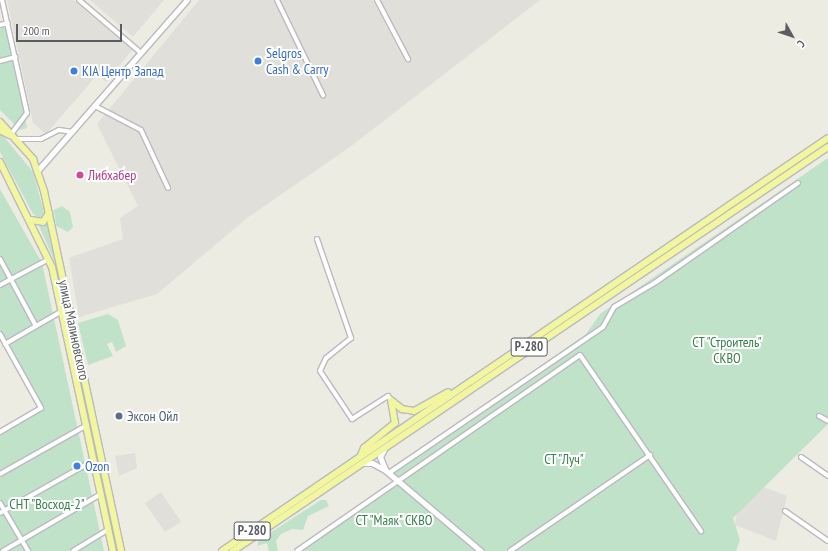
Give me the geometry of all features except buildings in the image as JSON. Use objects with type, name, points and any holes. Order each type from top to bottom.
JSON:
[{"type":"highway","name":"улица Малиновского","points":[[0,122],[20,142],[38,170],[49,213],[120,551]]},
{"type":"highway","points":[[0,130],[20,142]]},
{"type":"highway","name":"Р-280","points":[[222,551],[449,394],[828,138]]},
{"type":"highway","name":"Р-280","points":[[233,551],[316,496],[450,401],[828,147]]},
{"type":"highway","name":"улица Малиновского","points":[[1,163],[49,258],[87,424],[113,551]]},
{"type":"highway","points":[[31,220],[43,222],[49,213]]},
{"type":"highway","points":[[391,400],[402,409],[414,411],[445,392],[449,394],[450,401]]},
{"type":"highway","points":[[362,455],[364,448],[395,423],[391,400]]},
{"type":"highway","points":[[312,489],[316,496]]},
{"type":"street","points":[[2,0],[27,113],[12,133]]},
{"type":"street","points":[[79,0],[141,53]]},
{"type":"street","points":[[38,170],[73,132],[187,0]]},
{"type":"street","points":[[277,0],[323,95]]},
{"type":"street","points":[[377,0],[408,60]]},
{"type":"street","points":[[0,25],[8,23]]},
{"type":"street","points":[[0,62],[15,57]]},
{"type":"street","points":[[95,106],[141,130],[168,188]]},
{"type":"street","points":[[20,142],[41,139],[59,130],[73,132]]},
{"type":"street","points":[[387,471],[603,326],[614,307],[656,282],[798,183]]},
{"type":"street","points":[[317,238],[351,332],[349,342],[322,362],[322,376],[352,419],[388,396],[391,400]]},
{"type":"street","points":[[0,285],[49,258]]},
{"type":"street","points":[[0,259],[36,326]]},
{"type":"street","points":[[5,344],[62,311]]},
{"type":"street","points":[[0,334],[41,408],[0,432]]},
{"type":"street","points":[[297,551],[400,482],[580,355],[701,531]]},
{"type":"street","points":[[819,416],[828,421]]},
{"type":"street","points":[[0,474],[87,424]]},
{"type":"street","points":[[385,446],[380,457],[387,471]]},
{"type":"street","points":[[510,551],[650,455]]},
{"type":"street","points":[[801,457],[828,476]]},
{"type":"street","points":[[2,512],[94,460]]},
{"type":"street","points":[[360,464],[372,463],[387,471],[480,551]]},
{"type":"street","points":[[3,551],[101,494]]},
{"type":"street","points":[[0,503],[2,512],[28,551]]},
{"type":"street","points":[[785,511],[828,541]]},
{"type":"street","points":[[73,551],[108,529]]},
{"type":"shaded area","points":[[7,0],[73,0],[132,50],[106,82],[97,75],[46,134],[33,123]]},
{"type":"shaded area","points":[[90,0],[164,0],[133,37]]},
{"type":"shaded area","points":[[199,0],[275,0],[322,99],[325,97],[279,0],[373,0],[406,63],[410,59],[380,0],[540,0],[350,147],[247,218],[157,294],[79,317],[69,258],[123,239],[120,218],[138,206],[97,124]]},
{"type":"shaded area","points":[[135,453],[137,468],[119,476],[115,456]]},
{"type":"shaded area","points":[[758,485],[787,496],[776,541],[735,525],[737,510]]},
{"type":"shaded area","points":[[161,492],[181,522],[165,532],[145,503]]},
{"type":"green space","points":[[0,28],[7,28],[27,128],[20,130],[0,110]]},
{"type":"green space","points":[[0,132],[33,172],[44,212],[40,218],[33,214],[0,152]]},
{"type":"green space","points":[[828,158],[828,424],[733,518],[740,540],[736,551],[485,551],[390,471],[586,334],[600,314]]},
{"type":"green space","name":"СНТ \"Восход-2\"","points":[[0,189],[42,263],[104,551],[0,551],[0,430],[39,407],[0,336]]},
{"type":"green space","points":[[62,206],[70,212],[73,227],[68,232],[56,226],[54,210]]},
{"type":"green space","points":[[48,222],[57,267],[39,226]]},
{"type":"green space","points":[[108,314],[118,320],[126,346],[116,352],[112,342],[107,344],[113,356],[88,365],[78,323]]},
{"type":"green space","name":"СТ \"Маяк\" СКВО","points":[[396,481],[478,551],[295,551]]},
{"type":"green space","points":[[321,500],[326,500],[329,506],[308,516],[303,530],[292,529],[281,534],[276,541],[278,551],[269,551],[267,543],[257,546],[259,540]]},
{"type":"place","name":"Selgros Cash & Carry","points":[[258,61]]},
{"type":"place","name":"KIA Центр Запад","points":[[74,71]]},
{"type":"place","name":"Либхабер","points":[[80,175]]},
{"type":"place","name":"Эксон Ойл","points":[[119,416]]},
{"type":"place","name":"Ozon","points":[[77,466]]},
{"type":"park label","name":"СТ \"Строитель\" СКВО","points":[[727,350]]},
{"type":"park label","name":"СТ \"Луч\"","points":[[564,459]]}]
